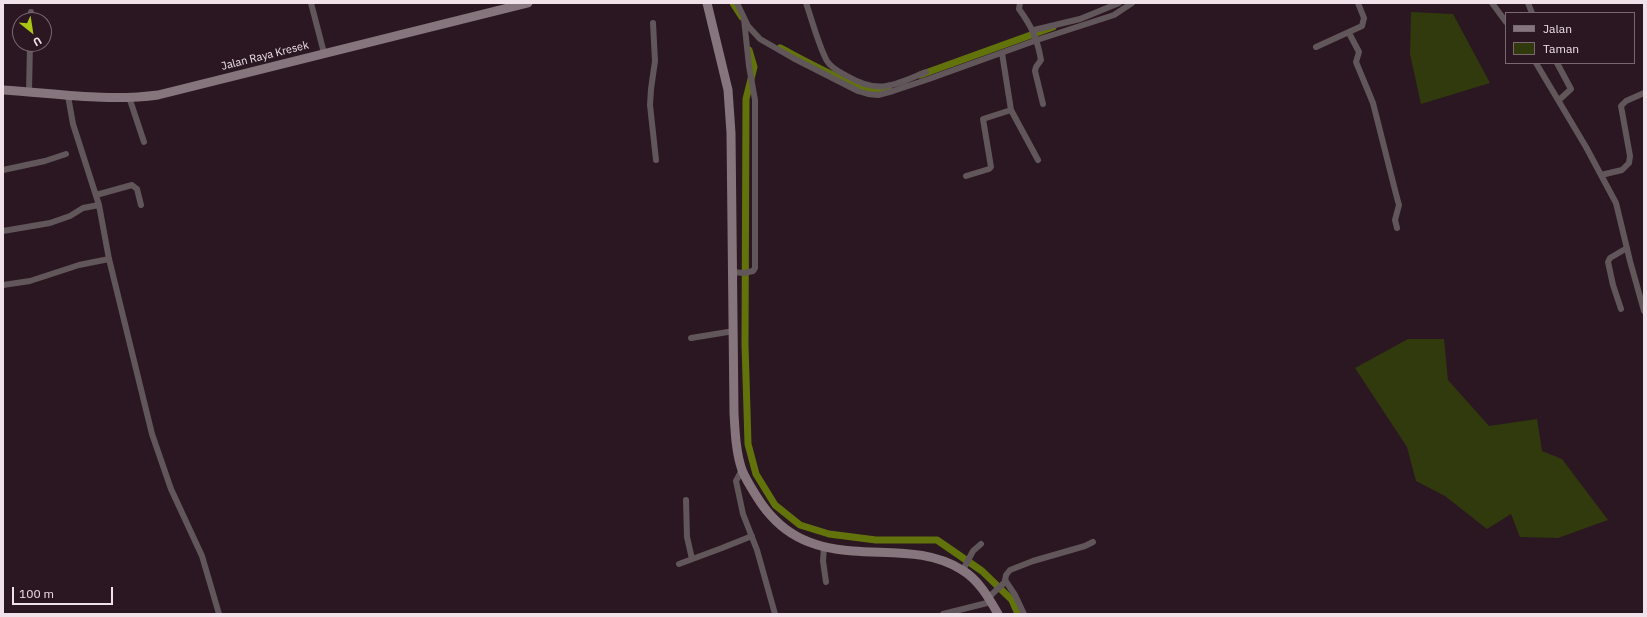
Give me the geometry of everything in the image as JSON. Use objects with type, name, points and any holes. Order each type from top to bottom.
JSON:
[{"type":"main road","name":"Jalan Raya Kresek","points":[[3,90],[68,96],[142,97],[178,90],[528,3]]},
{"type":"main road","points":[[707,3],[728,90],[731,134],[734,413],[736,441],[742,470],[759,501],[779,525],[797,537],[811,544],[824,547],[852,551],[920,554],[964,567],[976,582],[992,597],[998,614]]},
{"type":"street","points":[[310,3],[324,53]]},
{"type":"street","points":[[737,3],[752,31],[766,42],[792,58],[868,94],[878,95],[1002,53],[1036,35],[1119,3]]},
{"type":"street","points":[[806,3],[826,59],[835,70],[857,82],[873,87],[885,86],[926,72]]},
{"type":"street","points":[[1020,3],[1019,9],[1036,35],[1041,60],[1035,71],[1043,104]]},
{"type":"street","points":[[1036,35],[1114,15],[1132,3]]},
{"type":"street","points":[[1316,47],[1362,26],[1364,21],[1358,3]]},
{"type":"street","points":[[1492,3],[1505,21]]},
{"type":"street","points":[[732,272],[747,273],[754,270],[755,257],[755,100],[745,43],[744,18]]},
{"type":"street","points":[[653,23],[655,61],[650,105],[656,160]]},
{"type":"street","points":[[1349,32],[1359,52],[1356,62],[1373,103],[1399,205],[1395,220],[1396,228]]},
{"type":"street","points":[[29,92],[30,52]]},
{"type":"street","points":[[1002,53],[1011,110],[1038,160]]},
{"type":"street","points":[[1537,64],[1559,100],[1617,206],[1644,311]]},
{"type":"street","points":[[1558,64],[1571,89],[1559,100]]},
{"type":"street","points":[[1601,175],[1622,170],[1629,163],[1630,156],[1621,106],[1626,101],[1644,93]]},
{"type":"street","points":[[68,96],[73,124],[99,205],[109,259],[152,434],[171,489],[202,556],[219,614]]},
{"type":"street","points":[[129,97],[144,142]]},
{"type":"street","points":[[966,176],[989,169],[991,167],[983,119],[1011,110]]},
{"type":"street","points":[[3,170],[45,161],[66,154]]},
{"type":"street","points":[[96,195],[132,185],[137,189],[141,205]]},
{"type":"street","points":[[3,231],[50,223],[70,216],[83,208],[99,205]]},
{"type":"street","points":[[1621,309],[1613,285],[1608,262],[1610,258],[1627,248]]},
{"type":"street","points":[[3,285],[30,281],[79,265],[109,259]]},
{"type":"street","points":[[691,338],[734,331]]},
{"type":"street","points":[[742,470],[736,481],[743,514],[752,536],[775,614]]},
{"type":"street","points":[[686,500],[687,538],[692,559]]},
{"type":"street","points":[[679,564],[752,536]]},
{"type":"street","points":[[943,614],[992,597],[1005,581],[1008,572],[1014,568],[1085,546],[1093,542]]},
{"type":"street","points":[[964,567],[970,555],[981,544]]},
{"type":"street","points":[[824,547],[823,561],[826,582]]},
{"type":"street","points":[[1005,581],[1010,585],[1024,614]]},
{"type":"green space","points":[[1411,12],[1453,14],[1490,83],[1421,104],[1410,54]]},
{"type":"green space","points":[[1408,339],[1444,339],[1448,380],[1489,426],[1537,419],[1542,451],[1562,459],[1608,520],[1558,538],[1520,537],[1511,514],[1487,529],[1445,496],[1416,481],[1407,447],[1355,368]]},
{"type":"waterway","points":[[733,3],[742,17]]},
{"type":"waterway","points":[[920,75],[1053,27]]},
{"type":"waterway","points":[[780,48],[829,74],[858,86],[877,90],[889,86]]},
{"type":"waterway","points":[[749,50],[754,67],[746,99],[745,344],[748,444],[756,474],[775,505],[800,525],[829,534],[876,540],[937,540],[982,571],[1012,600],[1018,614]]}]
